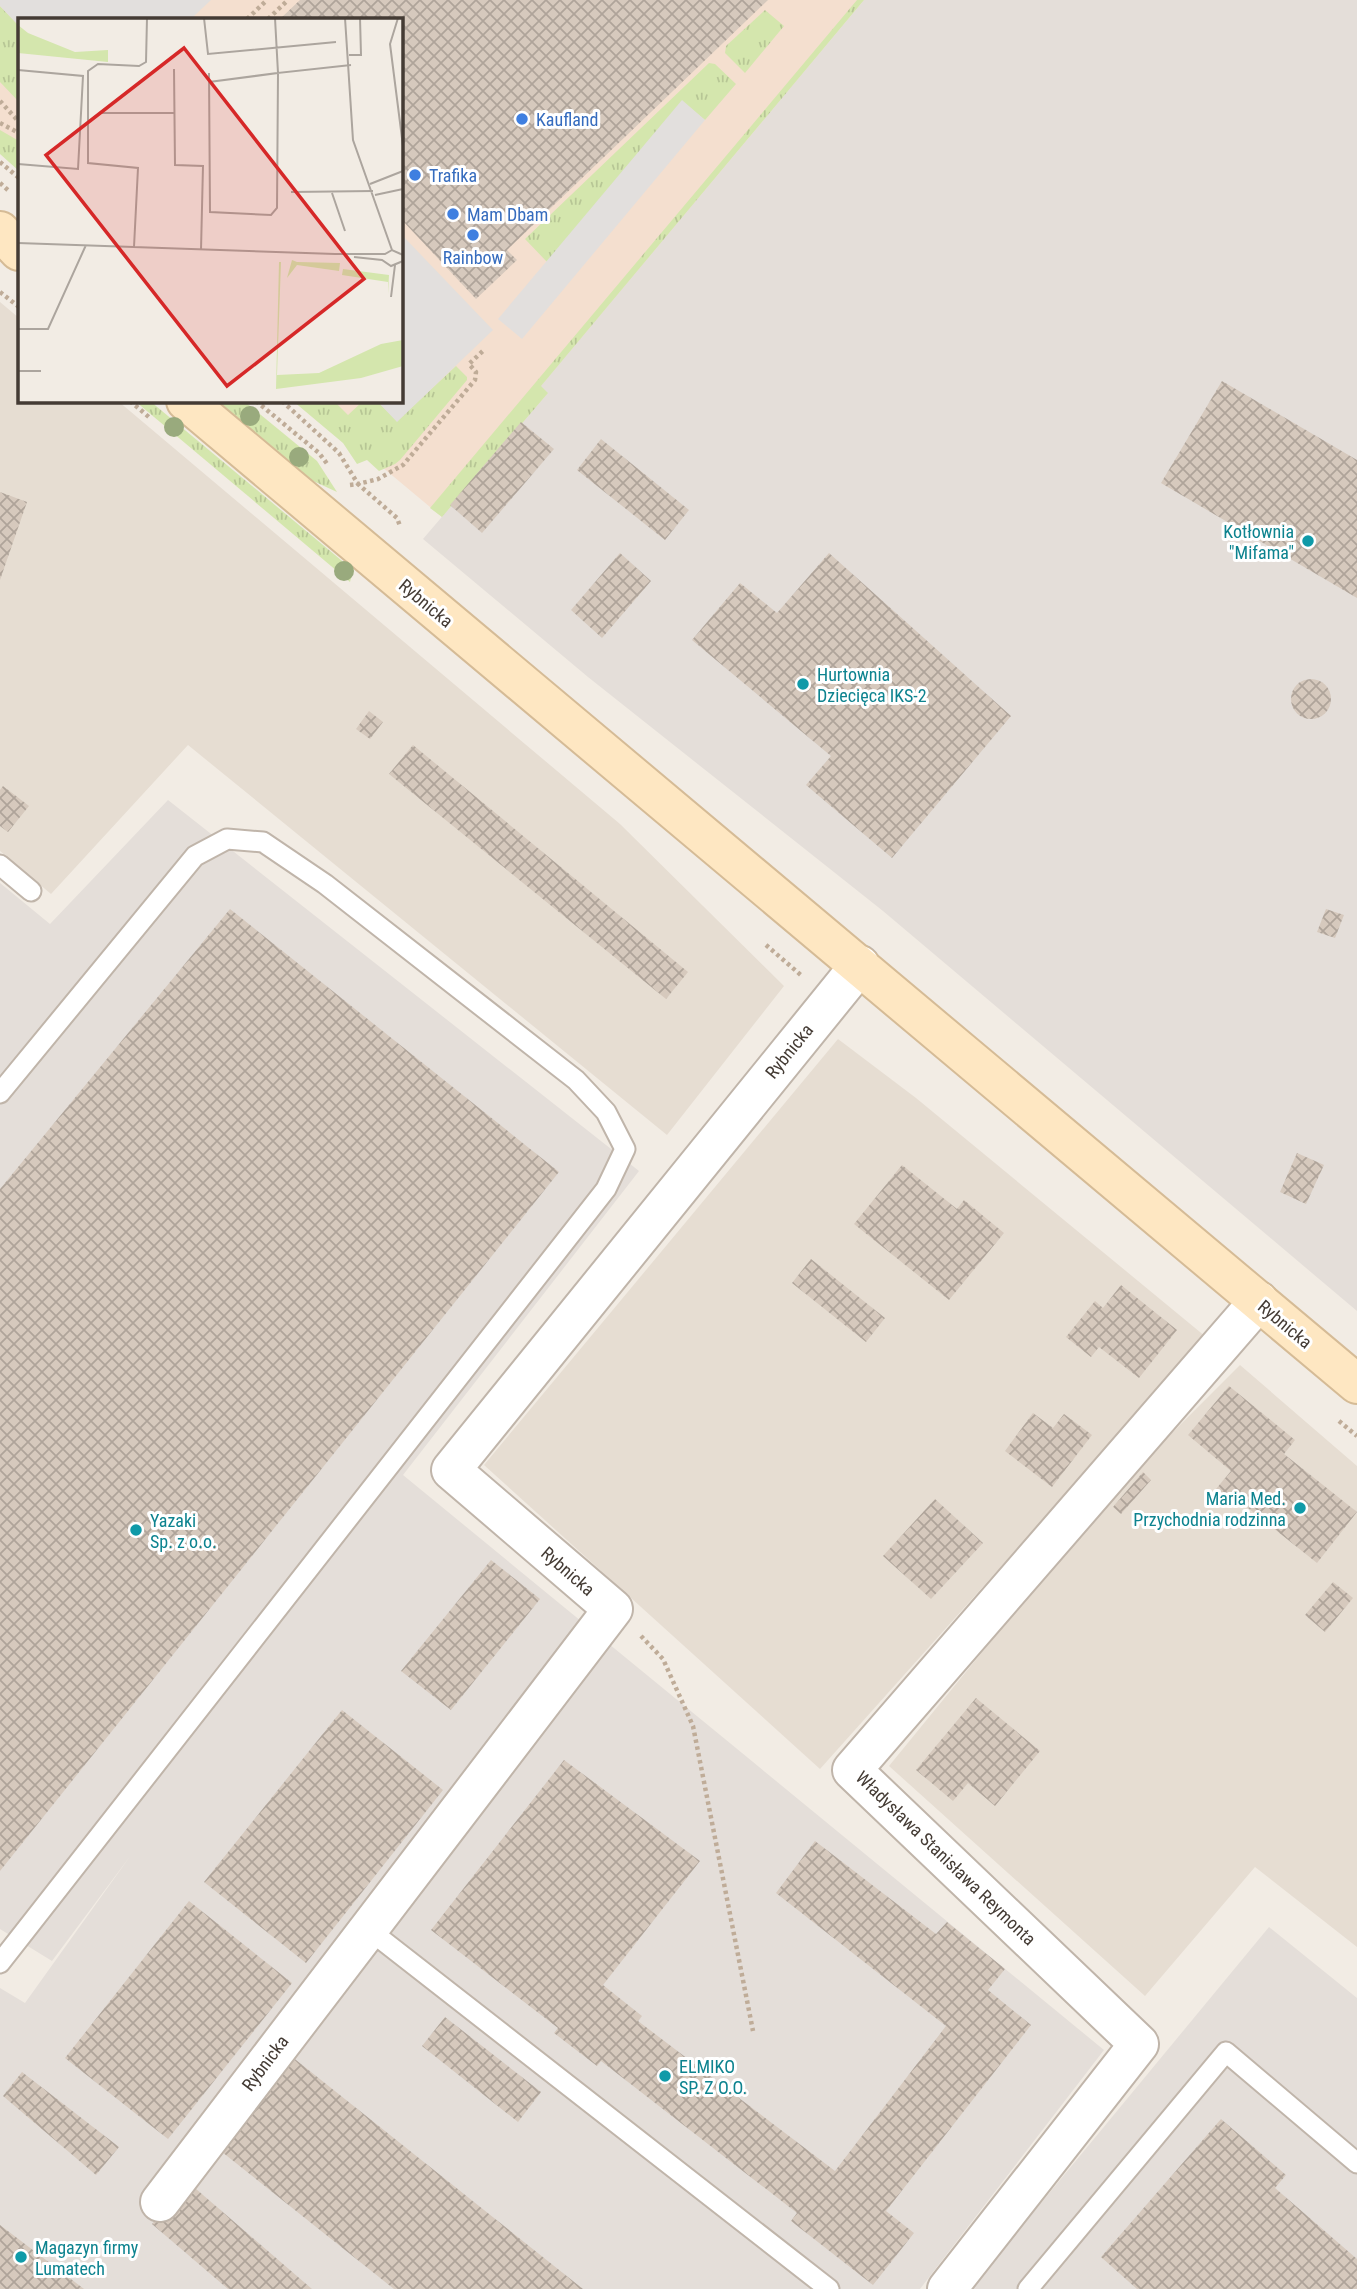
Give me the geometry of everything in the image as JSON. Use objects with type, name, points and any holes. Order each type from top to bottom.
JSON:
[{"type":"street","points":[[0,231],[18,250]]},
{"type":"street","points":[[0,251],[18,264]]},
{"type":"street","name":"Rybnicka","points":[[187,402],[1357,1384]]},
{"type":"street","name":"Rybnicka","points":[[160,2202],[612,1609],[451,1470],[860,965]]},
{"type":"street","name":"Władysława Stanisława Reymonta","points":[[947,2289],[1139,2044],[852,1770],[1259,1301]]},
{"type":"lane","points":[[0,1093],[195,856],[227,839],[263,842],[325,884],[576,1080],[606,1112],[625,1149],[607,1189],[1,1959]]},
{"type":"lane","points":[[0,865],[31,891]]},
{"type":"lane","points":[[368,1929],[830,2289]]},
{"type":"lane","points":[[1028,2289],[1226,2052],[1357,2163]]},
{"type":"path","points":[[248,18],[267,0]]},
{"type":"path","points":[[269,18],[288,0]]},
{"type":"path","points":[[0,101],[18,121]]},
{"type":"path","points":[[0,123],[18,132]]},
{"type":"path","points":[[0,162],[18,177]]},
{"type":"path","points":[[0,292],[18,306]]},
{"type":"path","points":[[283,402],[339,453],[358,484],[379,479],[403,465],[475,380],[476,372],[469,364],[485,349]]},
{"type":"path","points":[[612,1609],[663,1659],[693,1726],[753,2031]]},
{"type":"shaded area","points":[[0,0],[864,0],[541,387],[548,393],[442,517],[304,402],[402,402],[402,18],[18,18],[18,161],[0,145]]},
{"type":"shaded area","points":[[0,0],[211,0],[194,16],[195,18],[18,18],[18,25],[0,6]]},
{"type":"shaded area","points":[[864,0],[1357,0],[1357,1311],[883,911],[588,677],[423,539],[547,394],[540,387]]},
{"type":"shaded area","points":[[682,100],[705,120],[522,339],[498,319]]},
{"type":"shaded area","points":[[402,235],[493,330],[397,422],[378,402],[402,402]]},
{"type":"shaded area","points":[[0,302],[18,317],[18,402],[119,402],[620,824],[784,986],[667,1135],[188,745],[51,894],[0,851]]},
{"type":"shaded area","points":[[168,800],[639,1171],[403,1475],[1104,2050],[920,2289],[0,2289],[0,1988],[25,2003],[131,1855],[52,1961],[0,1929],[0,883],[50,924]]},
{"type":"shaded area","points":[[838,1039],[916,1098],[1206,1337],[820,1769],[484,1465]]},
{"type":"shaded area","points":[[1240,1365],[1357,1466],[1357,1947],[1255,1867],[1145,1996],[889,1766],[1060,1557],[1149,1456]]},
{"type":"shaded area","points":[[1269,1927],[1357,1998],[1357,2289],[970,2289]]},
{"type":"green space","points":[[857,0],[864,0],[541,386],[548,393],[442,517],[430,508]]},
{"type":"green space","points":[[0,6],[18,25],[18,101],[0,82]]},
{"type":"green space","points":[[765,10],[784,26],[745,73],[725,53],[726,46]]},
{"type":"green space","points":[[709,63],[715,64],[736,84],[705,120],[682,101],[547,262],[525,239]]},
{"type":"green space","points":[[0,130],[18,140],[18,170],[0,154]]},
{"type":"green space","points":[[456,366],[467,377],[400,460],[379,471],[367,460],[357,464],[343,443],[294,402],[335,402],[348,415],[362,402],[378,402],[397,421]]},
{"type":"green space","points":[[136,402],[151,402],[353,570],[350,582]]},
{"type":"green space","points":[[219,402],[245,402],[317,461],[337,492],[311,480]]},
{"type":"building","name":"Kaufland","points":[[300,0],[768,0],[507,250],[517,260],[476,299],[402,220],[402,18],[281,18]]},
{"type":"building","name":"Kotłownia \"Mifama\"","points":[[1222,381],[1357,460],[1357,598],[1161,483]]},
{"type":"building","points":[[521,422],[554,449],[482,533],[450,505]]},
{"type":"building","points":[[601,439],[689,510],[665,540],[577,470]]},
{"type":"building","points":[[0,492],[27,502],[0,580]]},
{"type":"building","points":[[620,553],[651,581],[602,638],[571,610]]},
{"type":"building","points":[[829,553],[1011,716],[892,858],[806,785],[831,756],[692,640],[740,583],[777,613]]},
{"type":"building","points":[[1311,679],[1319,680],[1325,685],[1330,691],[1330,707],[1325,713],[1319,718],[1311,719],[1303,718],[1297,713],[1292,707],[1291,699],[1292,691],[1297,685],[1303,680]]},
{"type":"building","points":[[369,711],[383,722],[370,739],[356,729]]},
{"type":"building","points":[[413,745],[688,972],[666,999],[389,774]]},
{"type":"building","points":[[3,786],[29,806],[8,832],[0,826],[0,790]]},
{"type":"building","name":"Yazaki Sp. z o.o.","points":[[230,909],[559,1172],[0,1871],[0,1189]]},
{"type":"building","points":[[1326,909],[1344,915],[1335,938],[1317,932]]},
{"type":"building","points":[[1297,1153],[1324,1165],[1306,1204],[1280,1192]]},
{"type":"building","points":[[902,1165],[957,1209],[964,1200],[1004,1233],[949,1300],[854,1224]]},
{"type":"building","points":[[811,1259],[885,1318],[866,1342],[792,1283]]},
{"type":"building","points":[[1121,1285],[1177,1330],[1139,1378],[1099,1347],[1091,1357],[1066,1337],[1095,1301],[1103,1308]]},
{"type":"building","points":[[1229,1386],[1295,1440],[1284,1454],[1357,1512],[1317,1563],[1243,1504],[1240,1508],[1216,1489],[1231,1471],[1188,1435]]},
{"type":"building","points":[[1033,1413],[1053,1428],[1064,1414],[1092,1435],[1052,1487],[1005,1451]]},
{"type":"building","points":[[1143,1472],[1151,1480],[1121,1514],[1113,1507]]},
{"type":"building","points":[[935,1499],[983,1543],[931,1599],[883,1556]]},
{"type":"building","points":[[491,1560],[540,1599],[451,1710],[401,1671]]},
{"type":"building","points":[[1333,1582],[1353,1598],[1325,1632],[1305,1615]]},
{"type":"building","points":[[976,1698],[1040,1751],[995,1806],[968,1783],[953,1801],[916,1770]]},
{"type":"building","points":[[342,1710],[443,1790],[306,1963],[204,1882]]},
{"type":"building","points":[[564,1760],[700,1861],[603,1985],[642,2016],[638,2021],[835,2171],[946,2026],[776,1893],[815,1841],[936,1934],[947,1922],[1005,1969],[988,1990],[1031,2025],[886,2211],[914,2233],[873,2285],[791,2221],[797,2213],[601,2061],[597,2066],[554,2033],[558,2028],[431,1930]]},
{"type":"building","points":[[189,1901],[292,1983],[168,2139],[65,2058]]},
{"type":"building","points":[[445,2017],[541,2092],[518,2122],[422,2046]]},
{"type":"building","points":[[291,2056],[583,2289],[394,2289],[217,2148]]},
{"type":"building","points":[[22,2072],[119,2147],[96,2175],[3,2096]]},
{"type":"building","points":[[1221,2119],[1286,2175],[1275,2188],[1357,2259],[1357,2289],[1137,2289],[1101,2257]]},
{"type":"building","points":[[188,2182],[312,2289],[228,2289],[152,2224]]},
{"type":"building","name":"Magazyn firmy Lumatech","points":[[0,2225],[84,2289],[0,2289]]},
{"type":"place","name":"Kaufland","points":[[522,119]]},
{"type":"place","name":"Trafika","points":[[415,175]]},
{"type":"place","name":"Mam Dbam","points":[[453,214]]},
{"type":"place","name":"Rainbow","points":[[473,235]]},
{"type":"place","name":"Kotłownia \"Mifama\"","points":[[1308,541]]},
{"type":"place","name":"Hurtownia Dziecięca IKS-2","points":[[803,684]]},
{"type":"place","name":"Maria Med. Przychodnia rodzinna","points":[[1300,1508]]},
{"type":"place","name":"Yazaki Sp. z o.o.","points":[[136,1530]]},
{"type":"place","name":"ELMIKO SP. Z O.O.","points":[[665,2076]]},
{"type":"place","name":"Magazyn firmy Lumatech","points":[[21,2257]]}]
